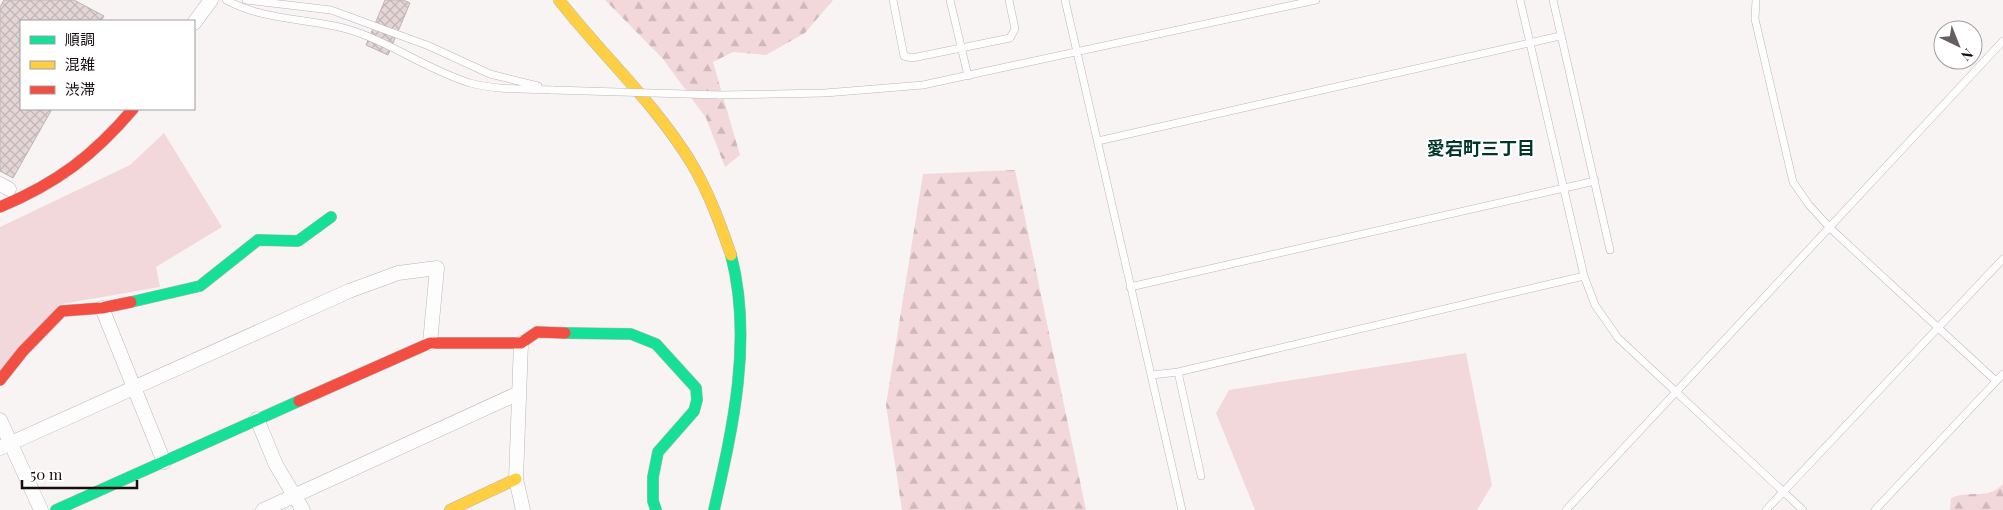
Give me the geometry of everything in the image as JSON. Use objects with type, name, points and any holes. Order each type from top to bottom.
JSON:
[{"type":"street","points":[[195,22],[211,0]]},
{"type":"street","points":[[558,0],[581,29],[631,82],[678,142],[714,202],[726,236],[742,306],[743,340],[739,389],[714,510]]},
{"type":"street","points":[[0,207],[30,196],[68,175],[91,155],[132,110]]},
{"type":"street","points":[[0,380],[23,351],[62,311],[102,308],[200,286],[258,240],[298,240],[331,217]]},
{"type":"street","points":[[6,445],[349,291],[398,273],[437,268],[430,343]]},
{"type":"street","points":[[102,308],[164,462]]},
{"type":"street","points":[[56,510],[430,343],[521,343],[536,332],[631,334],[656,344],[691,380],[696,388],[697,400],[694,411],[689,420],[658,452],[653,477],[653,501],[656,510]]},
{"type":"street","points":[[521,343],[516,478],[523,510]]},
{"type":"street","points":[[263,510],[519,393]]},
{"type":"street","points":[[257,419],[276,465],[303,510]]},
{"type":"street","points":[[0,420],[6,445],[41,510]]},
{"type":"street","points":[[450,510],[516,478]]},
{"type":"lane","points":[[226,0],[238,7],[269,16],[328,24],[362,34],[438,71],[471,83],[505,88],[719,95],[825,93],[923,85],[1316,0]]},
{"type":"lane","points":[[246,0],[331,10],[428,46],[490,74],[553,90]]},
{"type":"lane","points":[[893,0],[904,56],[912,58],[1010,38],[1016,29],[1009,0]]},
{"type":"lane","points":[[950,0],[968,76]]},
{"type":"lane","points":[[1065,0],[1182,510]]},
{"type":"lane","points":[[1520,0],[1584,276],[1595,305],[1618,338],[1803,510]]},
{"type":"lane","points":[[1553,0],[1610,250]]},
{"type":"lane","points":[[1756,0],[1755,19],[1793,182],[1809,206],[1830,228],[1996,381]]},
{"type":"lane","points":[[1098,141],[1560,36]]},
{"type":"lane","points":[[1566,510],[1678,392],[2003,41]]},
{"type":"lane","points":[[1130,287],[1595,181]]},
{"type":"lane","points":[[1766,510],[2003,259]]},
{"type":"lane","points":[[1152,375],[1178,372],[1584,276]]},
{"type":"lane","points":[[1178,372],[1201,476]]},
{"type":"lane","points":[[1875,510],[2003,374]]},
{"type":"green space","points":[[605,0],[833,0],[805,33],[766,55],[733,52],[713,62],[740,155],[725,167],[706,118],[663,59]]},
{"type":"green space","points":[[164,133],[222,227],[156,267],[160,287],[62,304],[0,370],[0,227],[130,165]]},
{"type":"green space","points":[[1015,170],[1086,510],[902,510],[886,405],[923,174]]},
{"type":"green space","points":[[1466,353],[1492,485],[1477,510],[1255,510],[1216,413],[1229,390]]},
{"type":"green space","points":[[2003,484],[2003,510],[1950,510],[1951,498],[1966,494],[1985,494]]},
{"type":"building","points":[[4,0],[74,0],[104,16],[102,20],[20,20],[20,110],[51,110],[13,178],[0,171],[0,7]]},
{"type":"building","points":[[385,0],[403,0],[410,3],[388,55],[366,45]]},
{"type":"traffic: fast","points":[[131,302],[200,286],[258,240],[298,241],[331,217]]},
{"type":"traffic: fast","points":[[714,510],[728,447],[738,383],[740,319],[731,255]]},
{"type":"traffic: fast","points":[[565,333],[631,334],[656,344],[696,388],[697,400],[694,411],[658,452],[653,477],[653,501],[656,510]]},
{"type":"traffic: fast","points":[[56,510],[299,401]]},
{"type":"traffic: slow","points":[[559,0],[662,120],[692,164],[704,186],[731,255]]},
{"type":"traffic: slow","points":[[450,510],[516,479]]},
{"type":"traffic: jam","points":[[0,207],[39,188],[73,167],[103,141],[132,110]]},
{"type":"traffic: jam","points":[[0,380],[23,351],[62,311],[102,308],[131,302]]},
{"type":"traffic: jam","points":[[299,401],[430,343],[521,343],[537,332],[565,333]]},
{"type":"district","name":"愛宕町三丁目","points":[[1481,148]]}]
